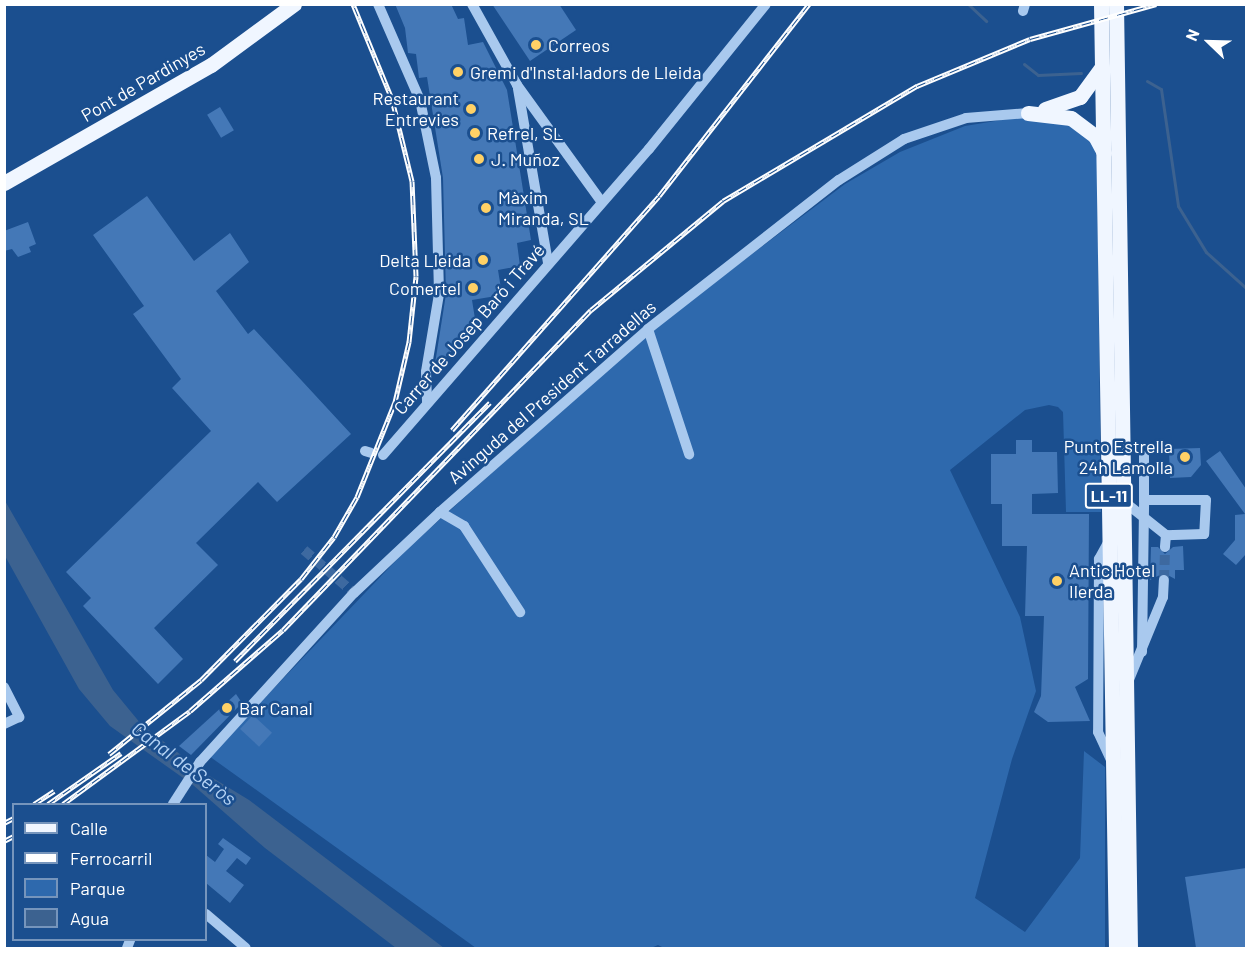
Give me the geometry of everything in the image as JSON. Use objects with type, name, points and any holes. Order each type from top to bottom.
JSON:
[{"type":"main road","name":"Pont de Pardinyes","points":[[4,183],[211,65],[294,4]]},
{"type":"main road","name":"LL-11","points":[[1101,4],[1116,948]]},
{"type":"main road","name":"LL-11","points":[[1116,11],[1130,948]]},
{"type":"main road","points":[[1028,113],[1080,97],[1102,67]]},
{"type":"main road","points":[[1028,113],[1071,118],[1095,136],[1104,153]]},
{"type":"street","points":[[378,4],[420,100],[436,178],[439,294],[426,372],[427,403]]},
{"type":"street","points":[[472,4],[518,85],[601,201]]},
{"type":"street","name":"Carrer de Josep Baró i Travé","points":[[383,455],[766,4]]},
{"type":"street","points":[[518,85],[548,262]]},
{"type":"street","name":"Avinguda del President Tarradellas","points":[[174,803],[200,762],[354,593],[440,512],[648,329],[839,180],[904,139],[966,118],[1028,113]]},
{"type":"street","points":[[648,329],[689,454]]},
{"type":"street","points":[[1142,651],[1144,456]]},
{"type":"street","points":[[1122,500],[1165,541],[1204,534],[1206,500],[1144,500]]},
{"type":"street","points":[[440,512],[464,526],[520,612]]},
{"type":"street","points":[[1126,685],[1163,597],[1164,580]]},
{"type":"street","points":[[4,687],[19,717],[4,724]]},
{"type":"street","points":[[207,915],[246,948]]},
{"type":"green space","points":[[1032,115],[1070,121],[1094,145],[1097,159],[1101,512],[1066,512],[1063,412],[1058,407],[1049,405],[1025,410],[950,470],[1020,617],[1036,691],[1012,759],[975,898],[1025,932],[1080,858],[1084,751],[1105,767],[1105,948],[664,948],[658,945],[651,948],[476,948],[209,756],[408,548],[654,328],[845,184],[900,152],[965,126]]},
{"type":"water","name":"Canal de Seròs","points":[[4,499],[113,690],[141,724],[203,772],[249,800],[444,948],[396,948],[265,848],[193,785],[110,726],[79,689],[5,556]]},
{"type":"building","points":[[395,4],[451,4],[458,19],[464,18],[468,45],[483,42],[507,90],[531,240],[517,243],[520,266],[498,270],[502,295],[472,300],[476,325],[467,326],[466,336],[434,370],[446,294],[443,178],[427,77],[419,78],[416,54],[408,53],[405,28]]},
{"type":"building","name":"Correos","points":[[492,4],[559,4],[576,30],[530,61]]},
{"type":"building","points":[[220,107],[234,130],[221,138],[207,115]]},
{"type":"building","points":[[147,196],[194,261],[230,233],[249,262],[216,291],[248,334],[254,329],[351,434],[277,502],[258,482],[196,543],[218,565],[154,628],[183,659],[158,684],[83,606],[91,598],[66,572],[211,431],[172,388],[181,379],[133,314],[144,306],[93,235]]},
{"type":"building","points":[[28,222],[36,244],[29,247],[31,252],[18,257],[12,249],[4,251],[4,231]]},
{"type":"building","points":[[1016,440],[1032,440],[1032,452],[1057,452],[1058,493],[1032,494],[1032,514],[1089,514],[1088,679],[1075,687],[1090,721],[1048,722],[1034,712],[1041,696],[1044,616],[1025,616],[1027,546],[1002,546],[1002,504],[991,504],[991,454],[1016,454]]},
{"type":"building","name":"Punto Estrella 24h Lamolla","points":[[1200,448],[1201,465],[1191,477],[1170,478],[1169,449]]},
{"type":"building","points":[[1220,451],[1246,489],[1246,554],[1236,565],[1223,554],[1235,540],[1235,515],[1245,514],[1206,461]]},
{"type":"building","points":[[1183,546],[1184,570],[1175,570],[1175,579],[1164,573],[1150,580],[1151,547],[1158,547],[1165,554],[1173,547]]},
{"type":"building","points":[[236,694],[242,703],[191,755],[179,746]]},
{"type":"building","points":[[253,715],[272,733],[259,747],[240,729]]},
{"type":"building","points":[[223,838],[251,858],[246,865],[237,858],[226,871],[244,885],[230,903],[207,884],[207,856],[215,862],[224,849],[218,844]]},
{"type":"building","points":[[1246,868],[1246,948],[1196,948],[1185,877]]},
{"type":"waterway","points":[[968,4],[986,21]]},
{"type":"waterway","points":[[1024,64],[1038,75],[1081,73]]},
{"type":"waterway","points":[[1147,81],[1161,89],[1178,206],[1206,252],[1246,288]]},
{"type":"tunnel","points":[[1164,580],[1165,547]]},
{"type":"tunnel","points":[[304,550],[354,593]]},
{"type":"railway","points":[[109,754],[201,680],[301,579],[334,537],[357,497],[395,402],[409,342],[416,276],[412,181],[392,99],[353,4]]},
{"type":"railway","points":[[452,430],[659,196],[809,4]]},
{"type":"railway","points":[[64,803],[190,711],[283,630],[591,310],[723,201],[917,86],[1030,39],[1156,4]]},
{"type":"railway","points":[[235,661],[490,402]]},
{"type":"railway","points":[[49,803],[121,753]]},
{"type":"railway","points":[[36,803],[54,791]]},
{"type":"railway","points":[[4,823],[12,819]]},
{"type":"railway","points":[[4,841],[12,837]]},
{"type":"place","name":"Correos","points":[[536,45]]},
{"type":"place","name":"Gremi d'Instal·ladors de Lleida","points":[[458,72]]},
{"type":"place","name":"Restaurant Entrevies","points":[[471,109]]},
{"type":"place","name":"Refrel, SL","points":[[475,133]]},
{"type":"place","name":"J. Muñoz","points":[[479,159]]},
{"type":"place","name":"Màxim Miranda, SL","points":[[486,208]]},
{"type":"place","name":"Delta Lleida","points":[[483,260]]},
{"type":"place","name":"Comertel","points":[[473,288]]},
{"type":"place","name":"Punto Estrella 24h Lamolla","points":[[1185,457]]},
{"type":"place","name":"Antic Hotel Ilerda","points":[[1057,581]]},
{"type":"place","name":"Bar Canal","points":[[227,708]]}]
